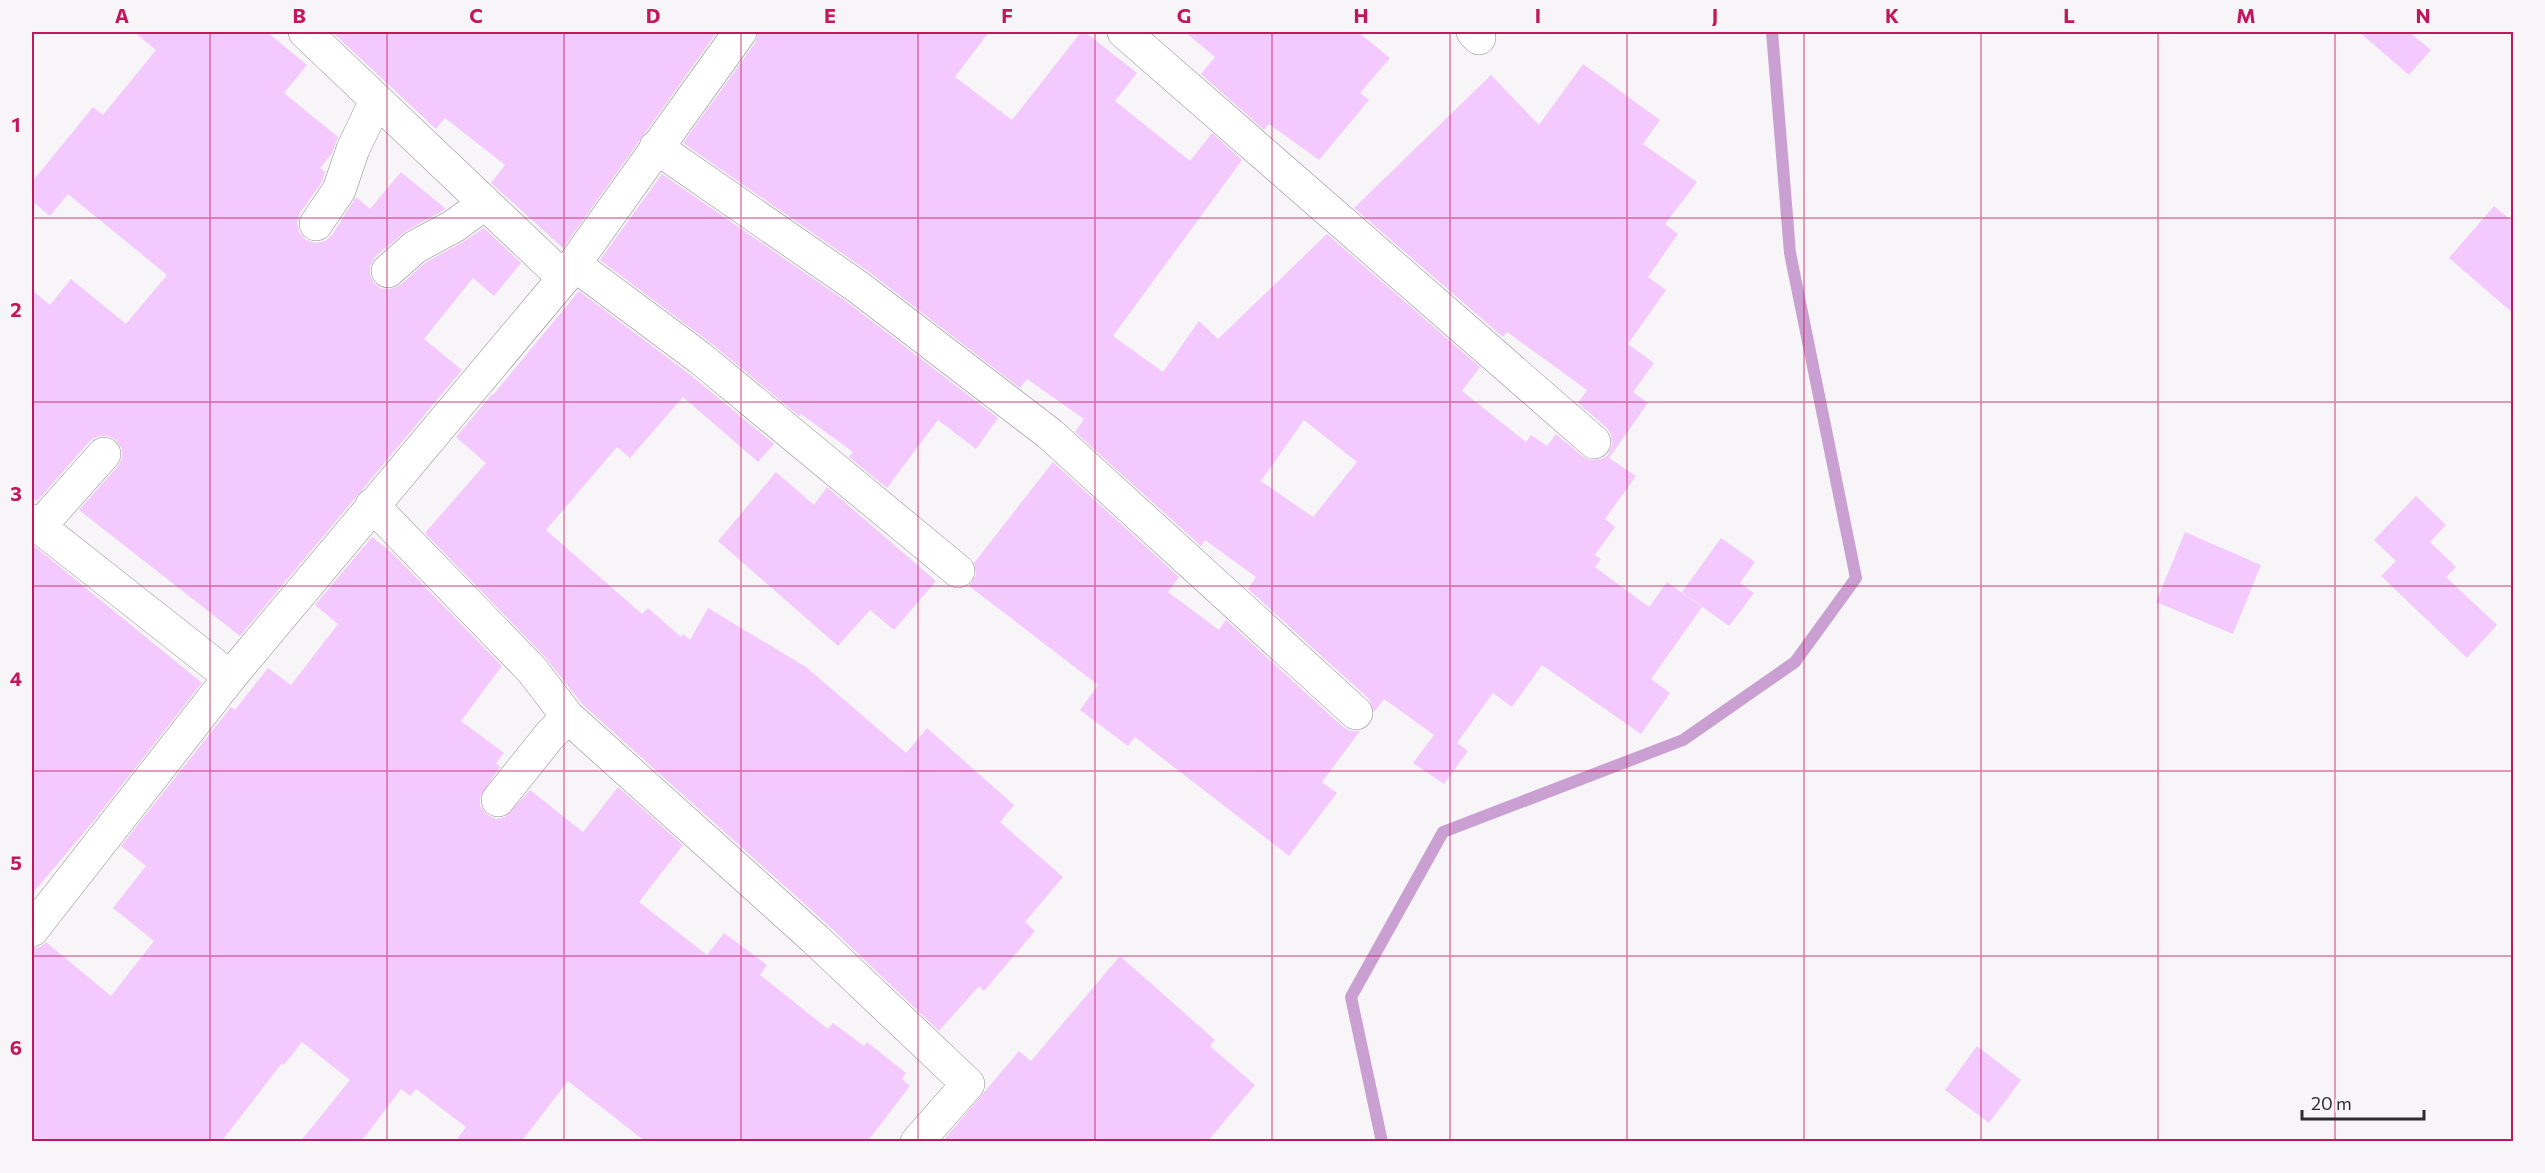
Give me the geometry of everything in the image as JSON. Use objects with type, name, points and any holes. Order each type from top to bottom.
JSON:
[{"type":"street","points":[[305,32],[484,204],[569,271],[700,358],[958,571]]},
{"type":"street","points":[[32,930],[230,677],[569,271],[740,32]]},
{"type":"street","points":[[1124,32],[1594,442]]},
{"type":"street","points":[[316,224],[339,190],[353,149],[376,101]]},
{"type":"street","points":[[656,147],[858,287],[1050,434],[1356,713]]},
{"type":"street","points":[[388,271],[415,247],[454,226],[484,204]]},
{"type":"street","points":[[104,454],[35,524],[230,677]]},
{"type":"street","points":[[372,505],[532,670],[568,717],[815,939],[968,1084],[917,1142]]},
{"type":"street","points":[[498,800],[549,735],[568,717]]},
{"type":"building","points":[[134,32],[267,32],[307,65],[284,93],[338,137],[332,153],[320,168],[325,172],[322,182],[300,213],[297,222],[299,232],[306,240],[315,243],[325,241],[332,235],[356,197],[370,209],[401,172],[446,209],[406,231],[375,257],[370,266],[370,275],[374,283],[382,289],[391,289],[400,285],[426,262],[484,228],[521,263],[494,296],[473,278],[424,339],[462,370],[240,636],[79,510],[118,466],[122,458],[122,449],[116,440],[108,436],[99,436],[90,441],[37,501],[32,496],[32,290],[50,305],[71,279],[126,324],[167,275],[68,194],[50,216],[32,201],[32,182],[93,107],[103,115],[156,50]]},
{"type":"building","points":[[332,32],[717,32],[563,248],[491,183],[505,165],[445,118],[436,129]]},
{"type":"building","points":[[758,32],[989,32],[955,77],[1012,120],[1081,32],[1085,32],[1137,73],[1115,101],[1190,161],[1212,133],[1242,160],[1113,336],[1163,372],[1199,321],[1218,339],[1327,234],[1480,367],[1462,391],[1526,442],[1531,435],[1547,446],[1556,434],[1582,456],[1591,460],[1601,459],[1608,455],[1612,445],[1611,435],[1607,428],[1578,403],[1587,390],[1507,332],[1503,337],[1354,208],[1491,75],[1539,125],[1583,64],[1660,120],[1643,144],[1697,182],[1665,224],[1678,234],[1648,277],[1666,290],[1628,344],[1654,363],[1633,392],[1648,403],[1609,458],[1636,476],[1605,519],[1615,527],[1595,555],[1601,559],[1595,567],[1649,607],[1667,582],[1702,607],[1651,679],[1670,693],[1641,734],[1542,665],[1512,707],[1493,693],[1457,743],[1468,751],[1444,784],[1413,763],[1434,735],[1384,699],[1374,712],[1369,699],[1248,589],[1256,577],[1205,540],[1201,546],[1075,432],[1084,419],[1027,379],[1020,388],[869,272],[683,143],[755,43]],"holes":[[[1304,420],[1357,462],[1313,517],[1261,481]]]},
{"type":"building","points":[[1185,32],[1358,32],[1390,58],[1360,93],[1369,100],[1319,160],[1269,124],[1264,130],[1201,74],[1215,57]]},
{"type":"building","points":[[2359,32],[2409,32],[2431,50],[2409,75]]},
{"type":"building","points":[[662,174],[847,302],[998,418],[976,449],[938,420],[887,488],[849,457],[853,452],[801,414],[799,416],[712,344],[600,260]]},
{"type":"building","points":[[2494,206],[2514,223],[2514,314],[2449,258]]},
{"type":"building","points":[[579,291],[688,373],[774,444],[758,462],[683,397],[630,458],[617,447],[546,530],[642,614],[648,608],[681,637],[683,634],[690,640],[708,608],[806,667],[906,753],[927,728],[1014,805],[1000,822],[1063,877],[1025,922],[1035,931],[984,991],[979,986],[939,1031],[828,925],[582,704],[545,657],[425,533],[486,463],[456,437]]},
{"type":"building","points":[[1053,462],[1179,577],[1168,592],[1219,630],[1226,620],[1343,727],[1351,731],[1360,731],[1322,782],[1337,793],[1289,856],[1135,737],[1128,746],[1080,710],[1098,685],[969,586],[976,575],[974,563]]},
{"type":"building","points":[[776,472],[814,505],[827,487],[936,581],[894,630],[870,610],[838,646],[718,541]]},
{"type":"building","points":[[2416,496],[2446,525],[2430,542],[2456,567],[2446,577],[2497,625],[2467,658],[2381,576],[2396,561],[2374,540]]},
{"type":"building","points":[[2185,532],[2261,565],[2233,634],[2156,602]]},
{"type":"building","points":[[372,537],[391,552],[502,666],[461,721],[504,753],[496,763],[500,767],[480,797],[480,806],[486,814],[496,819],[505,817],[530,790],[583,832],[618,787],[683,845],[639,902],[707,955],[724,933],[767,965],[760,975],[828,1029],[833,1023],[864,1046],[867,1042],[906,1073],[902,1079],[910,1086],[867,1142],[646,1142],[568,1081],[521,1142],[455,1142],[466,1127],[416,1089],[410,1096],[401,1089],[361,1142],[300,1142],[350,1080],[302,1042],[284,1065],[282,1063],[221,1142],[32,1142],[32,948],[40,947],[46,942],[111,996],[154,941],[113,908],[146,866],[121,846],[231,707],[235,710],[268,668],[291,685],[338,624],[315,605]]},
{"type":"building","points":[[1721,538],[1755,562],[1740,583],[1754,593],[1729,626],[1682,592]]},
{"type":"building","points":[[32,544],[202,683],[92,823],[32,894]]},
{"type":"building","points":[[1120,956],[1215,1040],[1210,1046],[1255,1085],[1207,1142],[942,1142],[1019,1051],[1031,1061]]},
{"type":"building","points":[[1977,1046],[2021,1080],[1989,1123],[1945,1090]]},
{"type":"waterway","points":[[1382,1142],[1351,997],[1443,832],[1683,740],[1795,662],[1856,578],[1790,253],[1772,32]]}]
